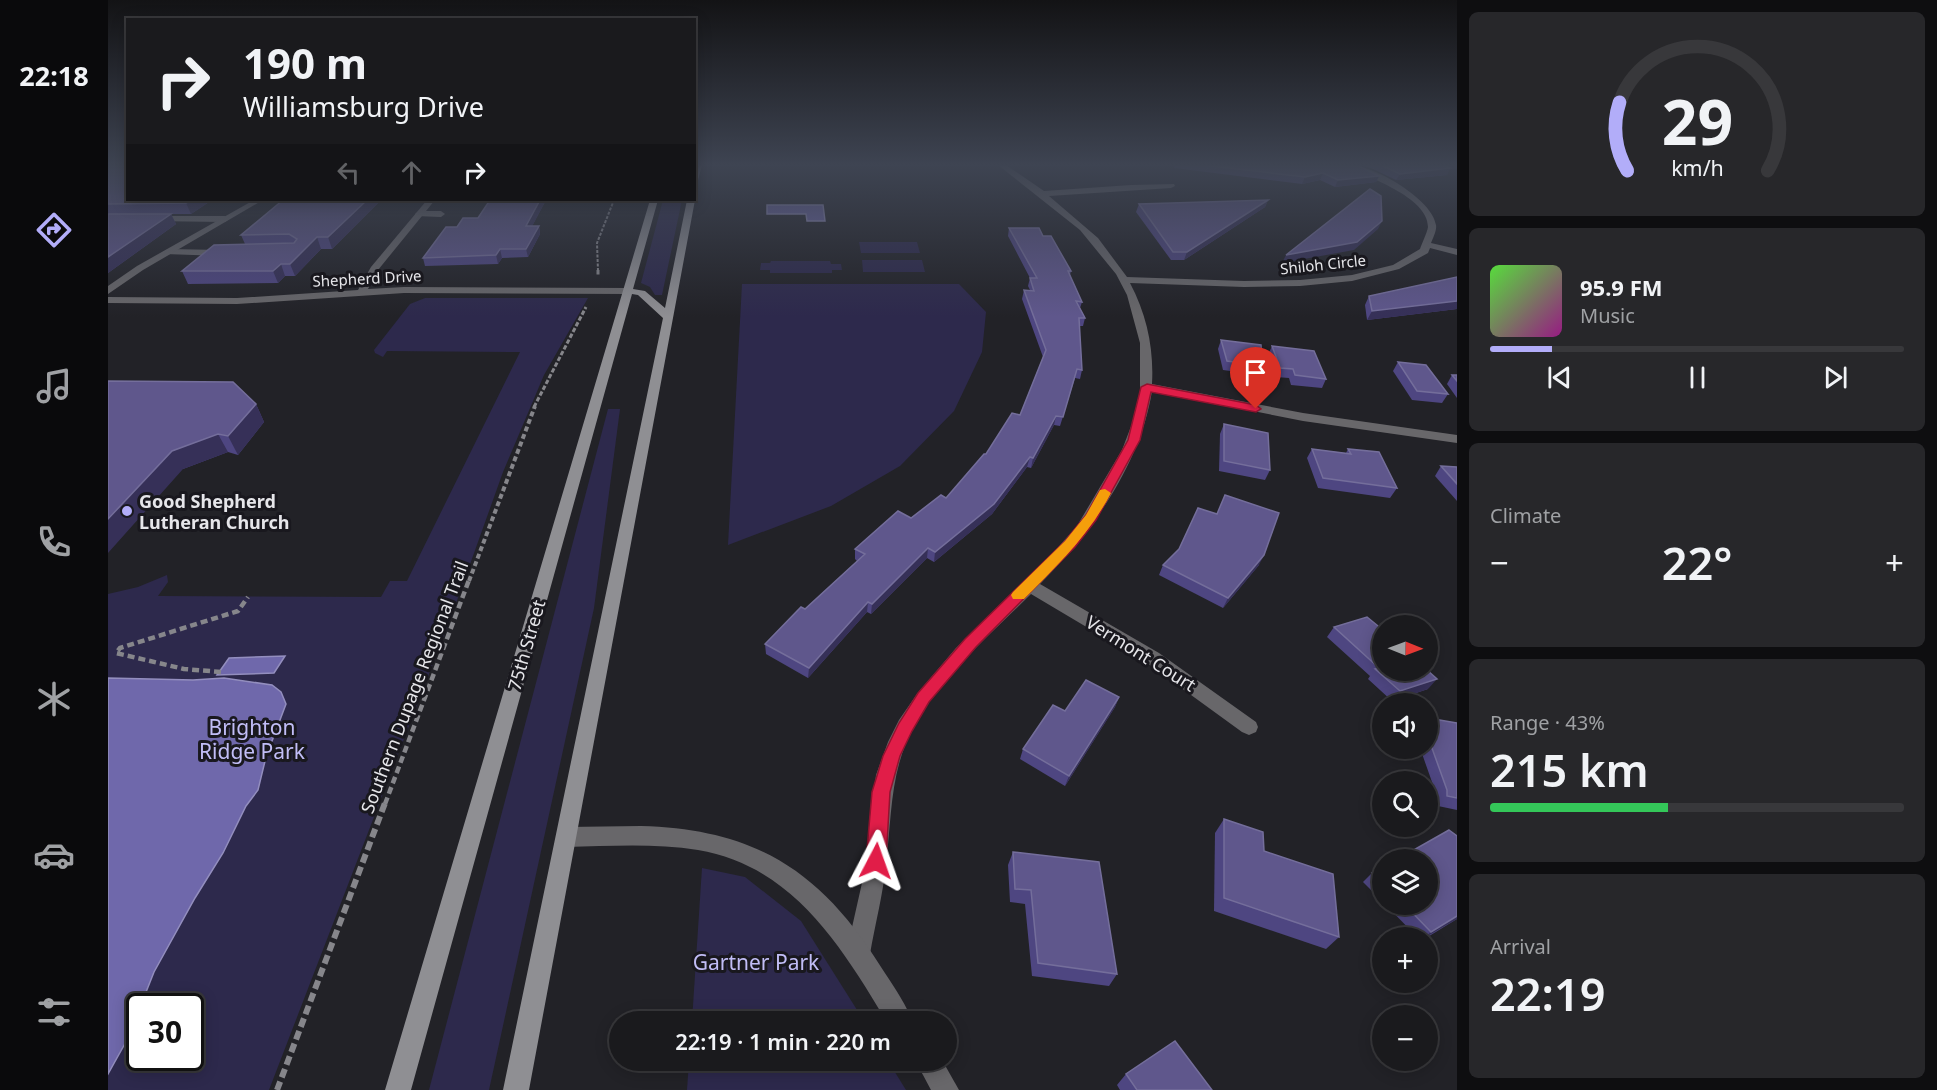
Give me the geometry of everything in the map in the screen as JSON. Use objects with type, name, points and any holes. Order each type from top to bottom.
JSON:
[{"type":"main road","name":"75th Street","points":[[398,1090],[649,216]]},
{"type":"main road","points":[[516,1090],[688,216]]},
{"type":"main road","points":[[628,291],[640,293],[668,317]]},
{"type":"street","points":[[108,291],[168,252],[231,216]]},
{"type":"street","points":[[362,291],[374,269],[417,216]]},
{"type":"street","points":[[858,954],[876,861],[881,792],[892,756],[923,698],[971,643],[1070,544],[1092,517],[1134,440],[1147,387],[1143,330],[1132,295],[1124,280],[1106,253],[1068,216]]},
{"type":"street","points":[[1427,216],[1432,228],[1432,237],[1427,245],[1457,252]]},
{"type":"street","points":[[140,219],[225,219]]},
{"type":"street","name":"Shiloh Circle","points":[[1124,280],[1289,284],[1320,282],[1362,277],[1398,266],[1418,255],[1427,245]]},
{"type":"street","points":[[168,252],[236,252]]},
{"type":"street","name":"Shepherd Drive","points":[[108,300],[237,301],[362,291],[628,291]]},
{"type":"street","points":[[1147,387],[1303,417],[1457,439]]},
{"type":"street","name":"Vermont Court","points":[[1029,585],[1153,658],[1249,727]]},
{"type":"street","points":[[566,837],[679,838],[715,843],[744,852],[798,886],[831,916],[895,1011]]},
{"type":"street","points":[[934,1071],[946,1090]]},
{"type":"path","points":[[598,280],[597,243],[608,216]]},
{"type":"path","name":"Southern Dupage Regional Trail","points":[[277,1090],[534,408],[562,350],[590,301]]},
{"type":"path","points":[[221,672],[213,673],[185,668],[116,653],[120,648],[230,614],[238,610],[248,597]]},
{"type":"green space","points":[[659,216],[679,216],[662,295],[655,295],[650,287],[641,283]]},
{"type":"green space","points":[[859,242],[917,242],[920,253],[861,253]]},
{"type":"green space","points":[[862,260],[922,260],[925,272],[863,272]]},
{"type":"green space","points":[[830,261],[831,264],[841,264],[842,270],[832,270],[832,273],[770,273],[770,270],[760,270],[761,263]]},
{"type":"green space","points":[[742,284],[959,284],[986,312],[982,352],[954,411],[900,466],[831,506],[728,545]]},
{"type":"green space","name":"Brighton Ridge Park","points":[[425,298],[588,298],[544,375],[503,472],[454,609],[269,1090],[108,1090],[108,594],[138,587],[167,575],[168,582],[158,596],[381,597],[390,581],[407,581],[520,352],[387,351],[383,357],[374,350],[410,304]]},
{"type":"green space","points":[[608,409],[620,409],[594,608],[489,1090],[429,1090]]},
{"type":"green space","name":"Gartner Park","points":[[702,868],[745,877],[801,921],[858,1011],[693,1011]]},
{"type":"green space","points":[[688,1071],[894,1071],[906,1090],[687,1090]]},
{"type":"shaded area","points":[[806,216],[824,216],[825,221],[807,221]]},
{"type":"shaded area","points":[[285,656],[274,673],[217,675],[229,658]]},
{"type":"shaded area","points":[[108,678],[193,680],[224,678],[272,685],[281,692],[286,704],[266,757],[258,790],[246,806],[223,853],[154,972],[146,993],[126,993],[126,1042],[108,1074]]},
{"type":"building","points":[[108,216],[168,216],[108,257]]},
{"type":"building","points":[[264,216],[350,216],[328,237],[317,237],[290,264],[281,264],[273,271],[182,271],[214,245],[294,243],[297,239],[289,234],[241,235]]},
{"type":"building","points":[[479,216],[531,216],[526,226],[539,226],[526,249],[500,249],[496,255],[423,258],[446,227],[457,227],[463,218],[478,218]]},
{"type":"building","points":[[1147,216],[1243,216],[1187,252],[1173,252]]},
{"type":"building","points":[[1336,216],[1382,216],[1382,221],[1357,242],[1286,255]]},
{"type":"building","points":[[1009,228],[1039,228],[1043,236],[1051,236],[1071,271],[1068,271],[1082,302],[1076,301],[1085,318],[1079,318],[1082,370],[1077,369],[1063,417],[1056,416],[1033,458],[1030,457],[994,504],[935,552],[928,548],[872,604],[868,602],[809,668],[765,644],[801,607],[805,609],[865,554],[855,549],[898,511],[911,518],[941,495],[946,498],[986,454],[1012,413],[1020,415],[1046,350],[1024,290],[1034,291],[1030,278],[1037,278]]},
{"type":"building","points":[[1457,277],[1457,301],[1372,311],[1369,296]]},
{"type":"building","points":[[1221,340],[1261,345],[1263,366],[1227,361]]},
{"type":"building","points":[[1272,346],[1314,351],[1326,379],[1295,375],[1293,369],[1280,368]]},
{"type":"building","points":[[1398,362],[1426,365],[1448,394],[1417,391]]},
{"type":"building","name":"Good Shepherd Lutheran Church","points":[[108,381],[233,382],[256,404],[228,436],[218,434],[172,451],[108,519]]},
{"type":"building","points":[[1224,424],[1268,433],[1270,470],[1224,461]]},
{"type":"building","points":[[1312,449],[1351,454],[1348,449],[1379,452],[1397,488],[1323,478]]},
{"type":"building","points":[[1441,466],[1457,467],[1457,484]]},
{"type":"building","points":[[1225,495],[1279,513],[1264,555],[1228,598],[1163,565],[1179,549],[1198,508],[1217,514]]},
{"type":"building","points":[[1367,617],[1372,621],[1372,662],[1334,627]]},
{"type":"building","points":[[1086,680],[1119,697],[1069,776],[1023,749],[1053,705],[1065,711]]},
{"type":"building","points":[[1389,681],[1431,681],[1400,691]]},
{"type":"building","points":[[1438,720],[1457,723],[1457,798],[1447,796],[1436,759],[1438,759]]},
{"type":"building","points":[[1224,819],[1263,832],[1264,851],[1333,874],[1339,937],[1224,898]]},
{"type":"building","points":[[1449,830],[1457,836],[1457,916],[1438,928],[1426,927],[1415,915],[1438,915],[1438,849],[1415,849]]},
{"type":"building","points":[[1013,852],[1099,862],[1117,974],[1038,963],[1031,890],[1015,889]]},
{"type":"building","points":[[1175,1041],[1212,1090],[1137,1090],[1126,1074]]},
{"type":"slow traffic","points":[[1019,595],[1070,544],[1092,517],[1105,493]]},
{"type":"place","name":"Good Shepherd Lutheran Church","points":[[127,511]]},
{"type":"route","points":[[876,861],[881,792],[892,756],[905,728],[923,698],[971,643],[1070,544],[1092,517],[1134,440],[1147,387],[1256,409]]}]
